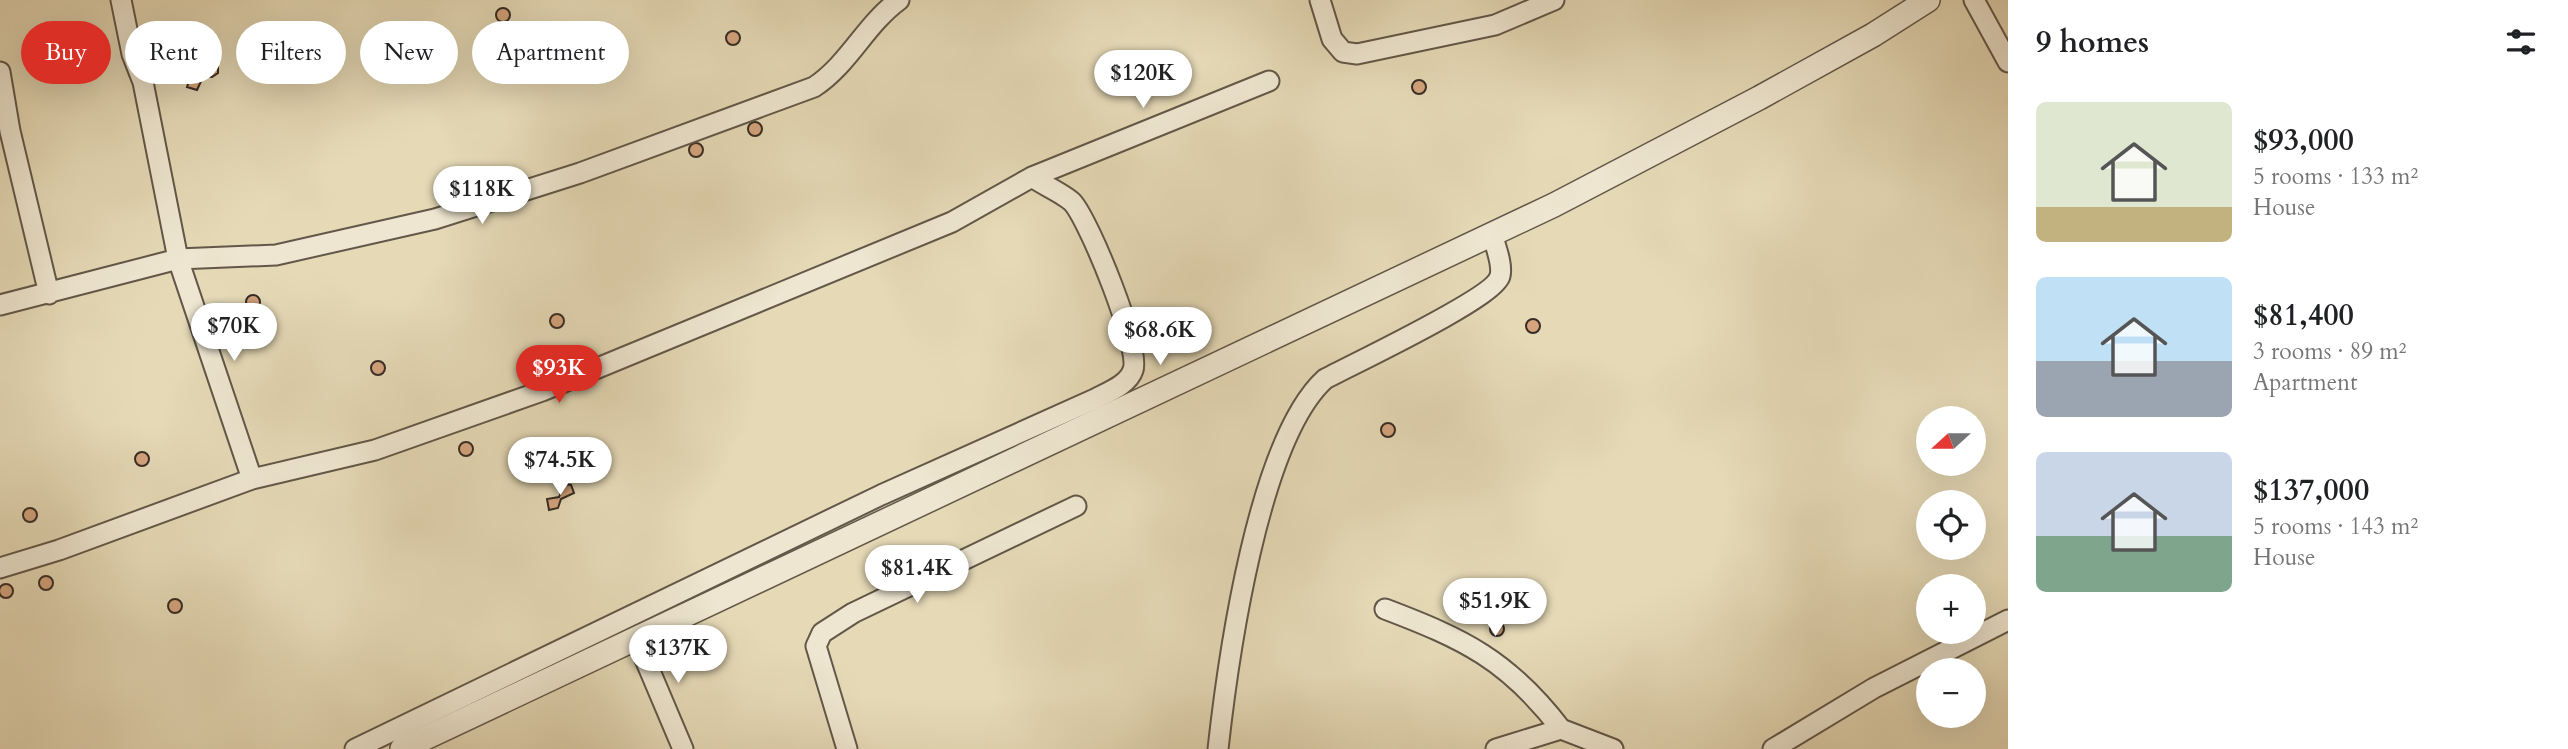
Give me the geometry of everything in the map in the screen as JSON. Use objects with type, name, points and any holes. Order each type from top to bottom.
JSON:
[{"type":"street","points":[[121,0],[132,54],[146,95],[178,259],[252,479]]},
{"type":"street","points":[[0,305],[178,259],[276,255],[435,219],[580,173],[814,88],[842,65],[879,15],[899,0]]},
{"type":"street","points":[[1321,0],[1332,39],[1343,52],[1357,54],[1495,25],[1554,0]]},
{"type":"street","points":[[402,749],[1554,205],[1737,110],[1873,35],[1928,0]]},
{"type":"street","points":[[1974,0],[2008,62]]},
{"type":"street","points":[[0,72],[10,131],[49,294]]},
{"type":"street","points":[[0,568],[59,550],[252,479],[376,450],[542,391],[952,222],[1032,177],[1269,80]]},
{"type":"street","points":[[355,749],[733,566],[1125,382],[1133,370],[1135,353],[1117,298],[1093,240],[1071,200],[1058,195],[1032,177]]},
{"type":"street","points":[[1218,749],[1243,583],[1265,499],[1300,411],[1312,391],[1325,379],[1467,306],[1498,281],[1502,273],[1492,234]]},
{"type":"street","points":[[841,746],[816,646],[822,633],[853,613],[1076,506]]},
{"type":"street","points":[[733,566],[741,589]]},
{"type":"street","points":[[1385,609],[1454,635],[1533,692],[1561,729],[1613,749]]},
{"type":"street","points":[[1773,749],[1863,694],[2008,620]]},
{"type":"street","points":[[636,638],[683,749]]},
{"type":"street","points":[[1496,749],[1561,729]]},
{"type":"building","points":[[498,10],[508,10],[508,20],[498,20]]},
{"type":"building","points":[[733,31],[738,33],[738,43],[733,45],[728,43],[726,38],[728,33]]},
{"type":"building","points":[[1419,80],[1424,82],[1424,92],[1419,94],[1414,92],[1412,87],[1414,82]]},
{"type":"building","points":[[188,84],[200,84],[197,90],[187,87]]},
{"type":"building","points":[[755,122],[760,124],[760,134],[755,136],[750,134],[748,129],[750,124]]},
{"type":"building","points":[[696,143],[701,145],[701,155],[696,157],[691,155],[689,150],[691,145]]},
{"type":"building","points":[[253,295],[258,297],[258,307],[253,309],[248,307],[246,302],[248,297]]},
{"type":"building","points":[[557,314],[562,316],[562,326],[557,328],[552,326],[550,321],[552,316]]},
{"type":"building","points":[[1533,319],[1538,321],[1538,331],[1533,333],[1528,331],[1526,326],[1528,321]]},
{"type":"building","points":[[378,361],[383,363],[383,373],[378,375],[373,373],[371,368],[373,363]]},
{"type":"building","points":[[1388,423],[1393,425],[1393,435],[1388,437],[1383,435],[1381,430],[1383,425]]},
{"type":"building","points":[[466,442],[471,444],[471,454],[466,456],[461,454],[459,449],[461,444]]},
{"type":"building","points":[[142,452],[147,454],[147,464],[142,466],[137,464],[135,459],[137,454]]},
{"type":"building","points":[[564,484],[571,485],[574,493],[561,499],[558,508],[549,510],[547,499],[559,497]]},
{"type":"building","points":[[30,508],[35,510],[35,520],[30,522],[25,520],[23,515],[25,510]]},
{"type":"building","points":[[46,576],[51,578],[51,588],[46,590],[41,588],[39,583],[41,578]]},
{"type":"building","points":[[6,584],[11,586],[11,596],[6,598],[1,596],[-1,591],[1,586]]},
{"type":"building","points":[[175,599],[180,601],[180,611],[175,613],[170,611],[168,606],[170,601]]},
{"type":"building","points":[[1497,622],[1502,624],[1502,634],[1497,636],[1492,634],[1490,629],[1492,624]]}]
